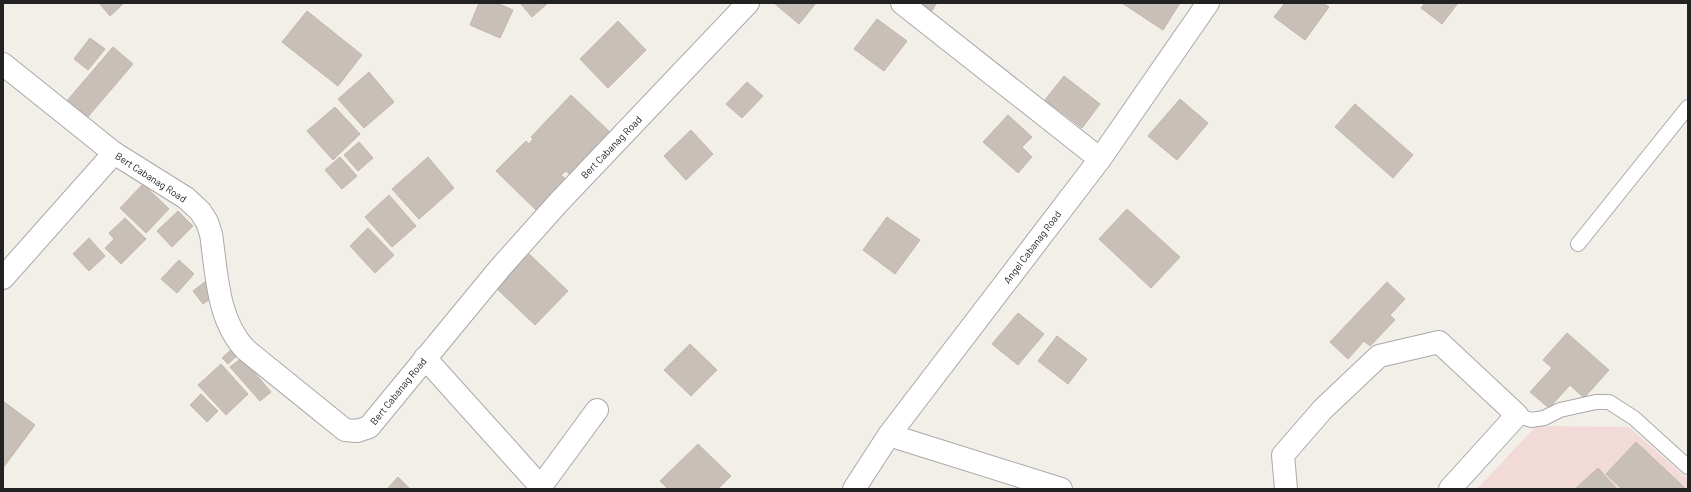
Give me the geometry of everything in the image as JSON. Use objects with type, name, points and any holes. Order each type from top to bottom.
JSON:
[{"type":"street","name":"Bert Cabanag Road","points":[[3,64],[114,153],[186,198],[200,211],[207,222],[210,234],[224,313],[236,340],[246,350],[345,430],[357,432],[369,427],[500,268],[558,203],[748,3]]},
{"type":"street","points":[[902,3],[1100,159]]},
{"type":"street","name":"Angel Cabanag Road","points":[[854,489],[889,436],[1100,159],[1208,3]]},
{"type":"street","points":[[3,278],[114,153]]},
{"type":"street","points":[[1286,489],[1283,455],[1323,409],[1379,356],[1439,342],[1517,415],[1450,489]]},
{"type":"street","points":[[425,358],[540,488],[597,410]]},
{"type":"street","points":[[889,436],[1061,489]]},
{"type":"lane","points":[[1578,244],[1688,106]]},
{"type":"lane","points":[[1517,415],[1531,420],[1544,418],[1560,410],[1596,402],[1609,402],[1634,418],[1688,467]]},
{"type":"shaded area","points":[[1536,426],[1629,427],[1688,479],[1688,489],[1477,489]]},
{"type":"building","points":[[99,3],[124,3],[110,16]]},
{"type":"building","points":[[479,3],[497,3],[513,10],[500,38],[470,25]]},
{"type":"building","points":[[520,3],[548,3],[532,17]]},
{"type":"building","points":[[774,3],[816,3],[799,24]]},
{"type":"building","points":[[909,3],[937,3],[928,16]]},
{"type":"building","points":[[1122,3],[1180,3],[1163,30]]},
{"type":"building","points":[[1285,3],[1323,3],[1329,7],[1305,40],[1274,17]]},
{"type":"building","points":[[1425,3],[1458,3],[1442,24],[1421,8]]},
{"type":"building","points":[[307,11],[362,55],[338,86],[282,42]]},
{"type":"building","points":[[877,19],[907,41],[884,71],[854,49]]},
{"type":"building","points":[[618,21],[646,50],[608,88],[580,59]]},
{"type":"building","points":[[90,38],[105,49],[88,70],[74,59]]},
{"type":"building","points":[[113,47],[133,64],[86,119],[66,102]]},
{"type":"building","points":[[369,72],[394,102],[364,128],[338,99]]},
{"type":"building","points":[[1064,76],[1100,104],[1082,128],[1045,100]]},
{"type":"building","points":[[747,82],[763,96],[742,118],[726,104]]},
{"type":"building","points":[[571,95],[614,136],[573,178],[566,171],[561,175],[568,181],[538,212],[496,171],[526,141],[529,144],[533,139],[531,137]]},
{"type":"building","points":[[1180,99],[1208,123],[1177,160],[1148,136]]},
{"type":"building","points":[[1355,104],[1413,155],[1393,178],[1335,127]]},
{"type":"building","points":[[335,107],[360,134],[333,160],[307,131]]},
{"type":"building","points":[[1008,115],[1032,137],[1022,147],[1032,157],[1018,173],[983,142]]},
{"type":"building","points":[[691,130],[713,154],[686,180],[664,156]]},
{"type":"building","points":[[359,142],[373,158],[358,171],[344,155]]},
{"type":"building","points":[[340,157],[357,176],[342,189],[325,170]]},
{"type":"building","points":[[428,157],[454,188],[419,219],[392,189]]},
{"type":"building","points":[[143,184],[169,209],[146,233],[120,208]]},
{"type":"building","points":[[389,195],[416,226],[392,247],[365,217]]},
{"type":"building","points":[[1127,209],[1180,257],[1151,288],[1099,239]]},
{"type":"building","points":[[178,211],[193,226],[172,247],[157,231]]},
{"type":"building","points":[[887,217],[920,240],[895,274],[863,250]]},
{"type":"building","points":[[125,218],[146,239],[121,264],[105,248],[114,239],[109,233]]},
{"type":"building","points":[[368,228],[394,255],[375,273],[350,246]]},
{"type":"building","points":[[89,238],[105,256],[89,271],[73,254]]},
{"type":"building","points":[[527,252],[568,291],[535,325],[494,286]]},
{"type":"building","points":[[179,260],[194,274],[177,293],[161,279]]},
{"type":"building","points":[[206,281],[216,295],[203,304],[193,291]]},
{"type":"building","points":[[1387,282],[1405,299],[1390,315],[1395,320],[1370,346],[1364,341],[1348,359],[1330,342]]},
{"type":"building","points":[[1018,313],[1044,334],[1018,365],[992,344]]},
{"type":"building","points":[[1567,333],[1609,370],[1584,398],[1570,385],[1549,408],[1530,392],[1552,368],[1543,360]]},
{"type":"building","points":[[1057,336],[1087,359],[1068,384],[1038,361]]},
{"type":"building","points":[[690,344],[717,370],[691,396],[664,370]]},
{"type":"building","points":[[233,348],[239,354],[228,364],[222,358]]},
{"type":"building","points":[[242,358],[271,392],[260,401],[230,367]]},
{"type":"building","points":[[221,364],[248,394],[226,415],[198,385]]},
{"type":"building","points":[[201,394],[218,411],[207,422],[190,405]]},
{"type":"building","points":[[3,401],[35,425],[3,468]]},
{"type":"building","points":[[1636,442],[1686,489],[1622,489],[1606,474]]},
{"type":"building","points":[[698,444],[731,476],[718,489],[668,489],[660,481]]},
{"type":"building","points":[[1598,468],[1617,489],[1575,489]]},
{"type":"building","points":[[398,477],[410,489],[387,489]]}]
